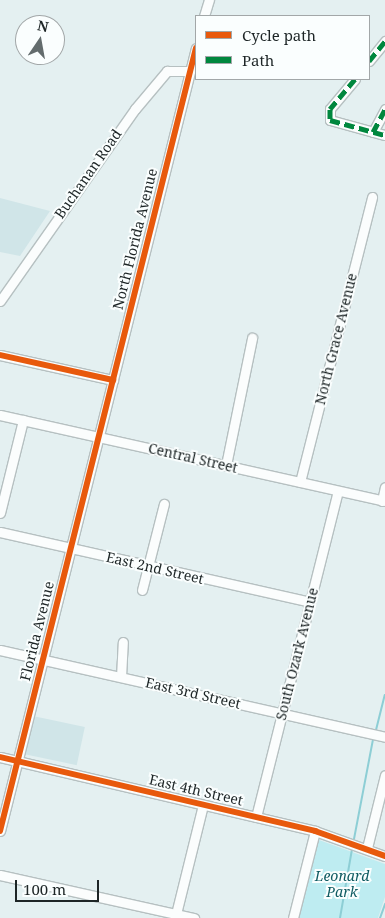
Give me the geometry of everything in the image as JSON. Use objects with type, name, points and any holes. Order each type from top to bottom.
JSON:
[{"type":"street","points":[[204,15],[208,0]]},
{"type":"street","points":[[370,61],[385,42]]},
{"type":"street","name":"North Florida Avenue","points":[[98,437],[195,52]]},
{"type":"street","name":"Buchanan Road","points":[[0,301],[100,153],[174,61]]},
{"type":"street","points":[[165,72],[190,71]]},
{"type":"street","points":[[354,80],[328,116],[333,123],[385,135]]},
{"type":"street","points":[[374,132],[385,110]]},
{"type":"street","name":"North Grace Avenue","points":[[300,482],[372,197]]},
{"type":"street","points":[[226,466],[252,338]]},
{"type":"street","points":[[0,354],[113,380]]},
{"type":"street","name":"Central Street","points":[[0,415],[383,501]]},
{"type":"street","points":[[0,513],[23,420]]},
{"type":"street","name":"Florida Avenue","points":[[0,831],[98,437]]},
{"type":"street","points":[[383,501],[385,487]]},
{"type":"street","name":"South Ozark Avenue","points":[[256,817],[338,491]]},
{"type":"street","points":[[142,590],[164,504]]},
{"type":"street","name":"East 2nd Street","points":[[0,532],[310,602]]},
{"type":"street","points":[[121,677],[123,642]]},
{"type":"street","name":"East 3rd Street","points":[[0,650],[385,737]]},
{"type":"street","name":"East 4th Street","points":[[0,757],[315,831],[385,856]]},
{"type":"street","points":[[367,848],[385,774]]},
{"type":"street","points":[[176,916],[203,805]]},
{"type":"street","points":[[294,918],[315,831]]},
{"type":"street","points":[[0,875],[176,916],[194,918]]},
{"type":"shaded area","points":[[0,198],[50,211],[20,256],[0,252]]},
{"type":"shaded area","points":[[33,716],[85,727],[77,765],[25,754]]},
{"type":"green space","name":"Leonard Park","points":[[319,840],[385,864],[385,897],[378,918],[297,918]]},
{"type":"waterway","points":[[376,730],[385,695]]},
{"type":"waterway","points":[[354,839],[373,739]]},
{"type":"waterway","points":[[340,918],[352,849]]},
{"type":"waterway","points":[[380,918],[385,904]]},
{"type":"marked path","points":[[370,60],[385,41]]},
{"type":"marked path","points":[[354,80],[330,109],[330,120],[385,135]]},
{"type":"marked path","points":[[373,132],[385,109]]},
{"type":"cycle path","points":[[0,831],[195,52]]},
{"type":"cycle path","points":[[0,355],[113,380]]},
{"type":"cycle path","points":[[0,757],[315,831],[385,856]]}]
